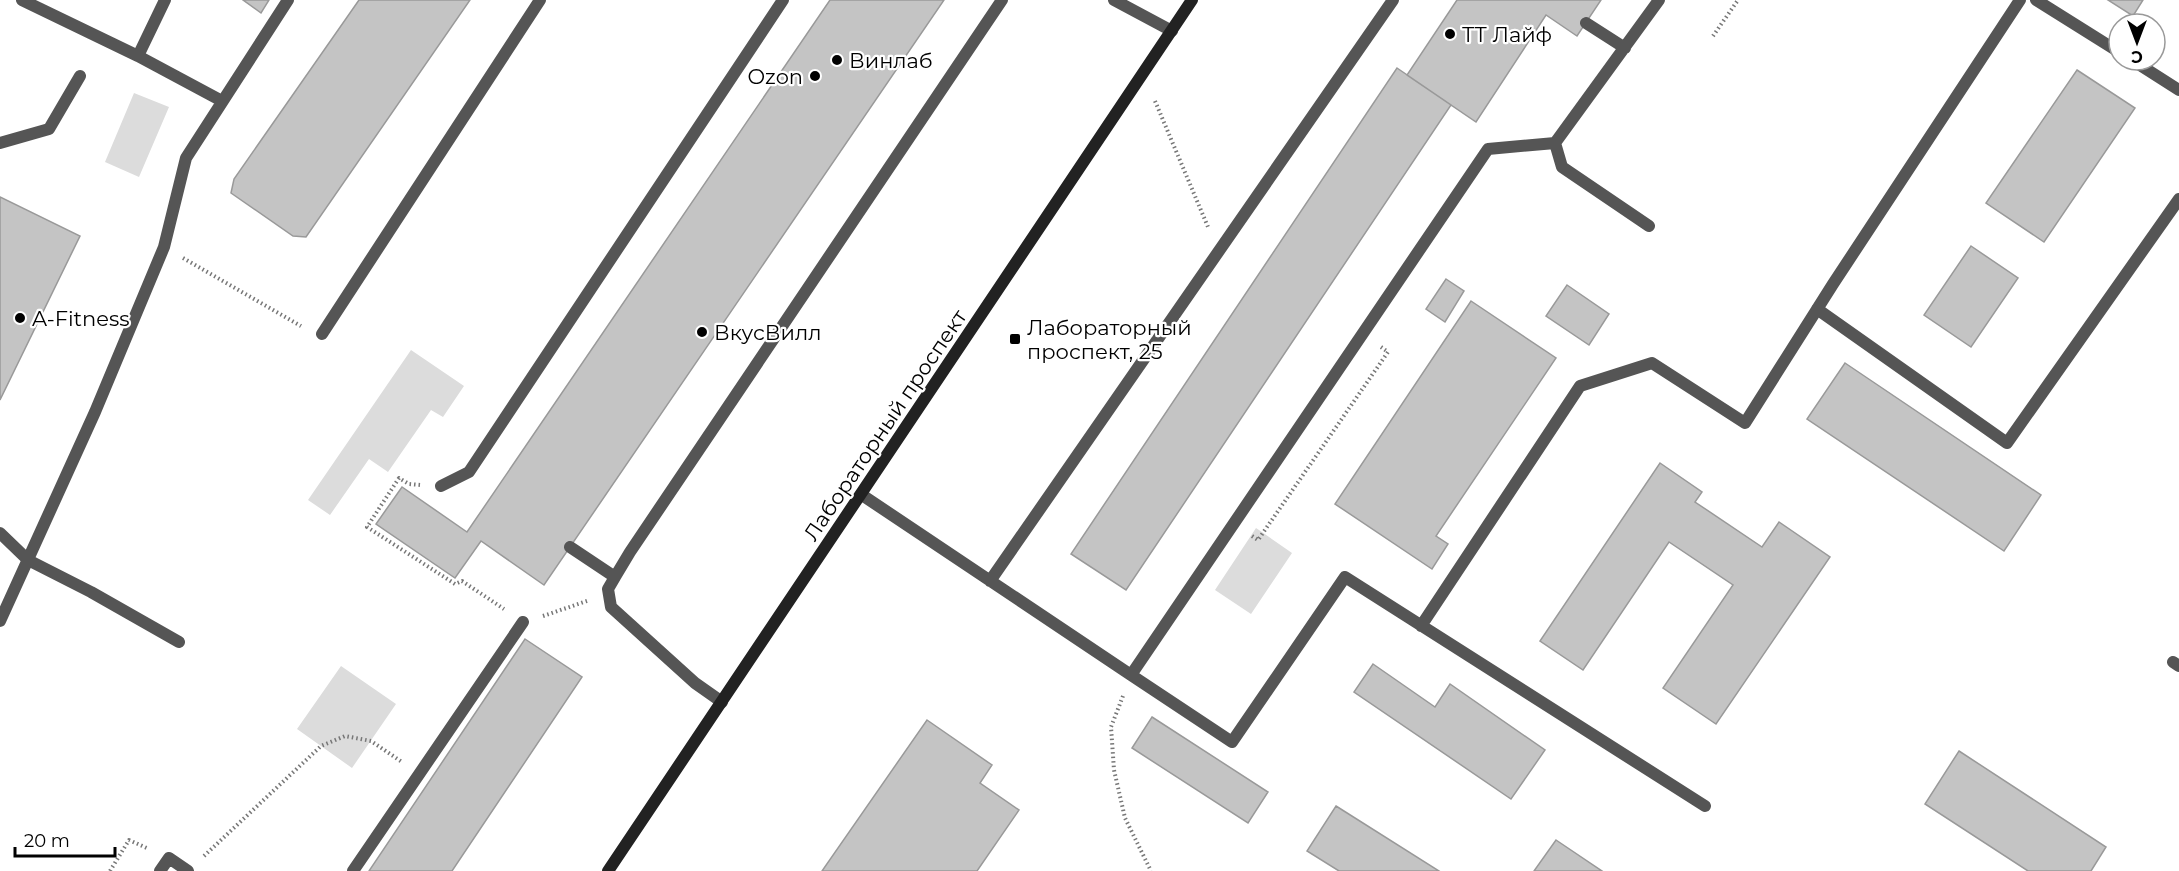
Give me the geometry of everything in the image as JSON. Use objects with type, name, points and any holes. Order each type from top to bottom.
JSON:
[{"type":"street","name":"Лабораторный проспект","points":[[608,871],[1192,0]]},
{"type":"lane","points":[[22,0],[138,56],[222,101]]},
{"type":"lane","points":[[138,56],[165,0]]},
{"type":"lane","points":[[0,621],[95,412],[164,247],[186,158],[288,0]]},
{"type":"lane","points":[[322,334],[540,0]]},
{"type":"lane","points":[[441,486],[469,472],[783,0]]},
{"type":"lane","points":[[722,702],[695,683],[611,607],[608,589],[636,542],[1002,0]]},
{"type":"lane","points":[[1114,0],[1172,31]]},
{"type":"lane","points":[[990,581],[1393,0]]},
{"type":"lane","points":[[1131,675],[1488,149],[1555,143],[1659,0]]},
{"type":"lane","points":[[1421,626],[1580,386],[1652,363],[1745,423],[2020,0]]},
{"type":"lane","points":[[2036,0],[2107,44]]},
{"type":"lane","points":[[1586,23],[1624,48]]},
{"type":"lane","points":[[2151,72],[2179,90]]},
{"type":"lane","points":[[0,143],[49,129],[80,76]]},
{"type":"lane","points":[[1555,143],[1562,167],[1650,226]]},
{"type":"lane","points":[[1817,309],[2007,443],[2179,200]]},
{"type":"lane","points":[[862,495],[1232,742],[1345,577],[1706,806]]},
{"type":"lane","points":[[0,532],[28,560],[91,592],[179,642]]},
{"type":"lane","points":[[570,547],[615,577]]},
{"type":"lane","points":[[353,871],[523,622]]},
{"type":"lane","points":[[160,871],[169,858],[192,867]]},
{"type":"path","points":[[1713,36],[1738,0]]},
{"type":"path","points":[[1155,101],[1218,252]]},
{"type":"path","points":[[164,247],[302,326],[322,334]]},
{"type":"path","points":[[1234,523],[1258,540],[1388,352],[1362,334]]},
{"type":"path","points":[[441,486],[409,484],[399,478],[367,527],[454,584],[462,581],[523,622],[582,604],[608,589]]},
{"type":"path","points":[[1122,697],[1111,727],[1114,770],[1125,818],[1151,871]]},
{"type":"path","points":[[192,867],[321,746],[345,736],[371,741],[419,773]]},
{"type":"path","points":[[110,871],[129,840],[169,858]]},
{"type":"shaded area","points":[[134,93],[169,107],[139,177],[105,162]]},
{"type":"shaded area","points":[[411,350],[464,386],[443,417],[431,410],[388,472],[369,459],[330,515],[308,500]]},
{"type":"shaded area","points":[[1256,528],[1292,553],[1251,614],[1215,590]]},
{"type":"shaded area","points":[[341,666],[396,704],[352,768],[297,729]]},
{"type":"building","points":[[243,0],[269,0],[261,13]]},
{"type":"building","points":[[359,0],[470,0],[306,237],[293,236],[231,193],[234,179]]},
{"type":"building","points":[[830,0],[944,0],[544,585],[481,541],[455,578],[376,524],[402,487],[467,532]]},
{"type":"building","points":[[1457,0],[1601,0],[1577,36],[1546,15],[1476,122],[1407,75]]},
{"type":"building","points":[[2108,0],[2143,0],[2136,12],[2127,12]]},
{"type":"building","points":[[1397,68],[1451,105],[1126,590],[1071,554]]},
{"type":"building","points":[[2077,70],[2135,108],[2044,242],[1986,203]]},
{"type":"building","name":"A-Fitness","points":[[0,197],[80,236],[0,400]]},
{"type":"building","points":[[1971,246],[2018,278],[1971,347],[1924,315]]},
{"type":"building","points":[[1446,279],[1464,291],[1445,322],[1426,309]]},
{"type":"building","points":[[1567,285],[1609,314],[1589,345],[1546,316]]},
{"type":"building","points":[[1471,301],[1556,358],[1436,536],[1448,544],[1432,569],[1335,504]]},
{"type":"building","points":[[1845,363],[2041,495],[2004,551],[1807,419]]},
{"type":"building","points":[[1660,463],[1702,492],[1695,502],[1762,547],[1779,522],[1830,557],[1716,724],[1663,688],[1733,585],[1669,542],[1583,670],[1540,641]]},
{"type":"building","points":[[525,639],[582,677],[452,871],[369,871]]},
{"type":"building","points":[[1373,664],[1435,707],[1450,684],[1545,750],[1511,799],[1354,692]]},
{"type":"building","points":[[1152,717],[1268,792],[1248,823],[1132,748]]},
{"type":"building","points":[[927,720],[992,765],[980,783],[1019,810],[977,871],[822,871]]},
{"type":"building","points":[[1959,751],[2106,847],[2091,871],[2028,871],[1925,804]]},
{"type":"building","points":[[1336,806],[1439,871],[1339,871],[1307,851]]},
{"type":"building","points":[[1556,840],[1602,871],[1534,871]]},
{"type":"place","name":"ТТ Лайф","points":[[1450,34]]},
{"type":"place","name":"Винлаб","points":[[837,60]]},
{"type":"place","name":"Ozon","points":[[815,76]]},
{"type":"place","name":"A-Fitness","points":[[20,318]]},
{"type":"place","name":"ВкусВилл","points":[[702,332]]},
{"type":"place","name":"Лабораторный проспект, 25","points":[[1015,339]]}]
